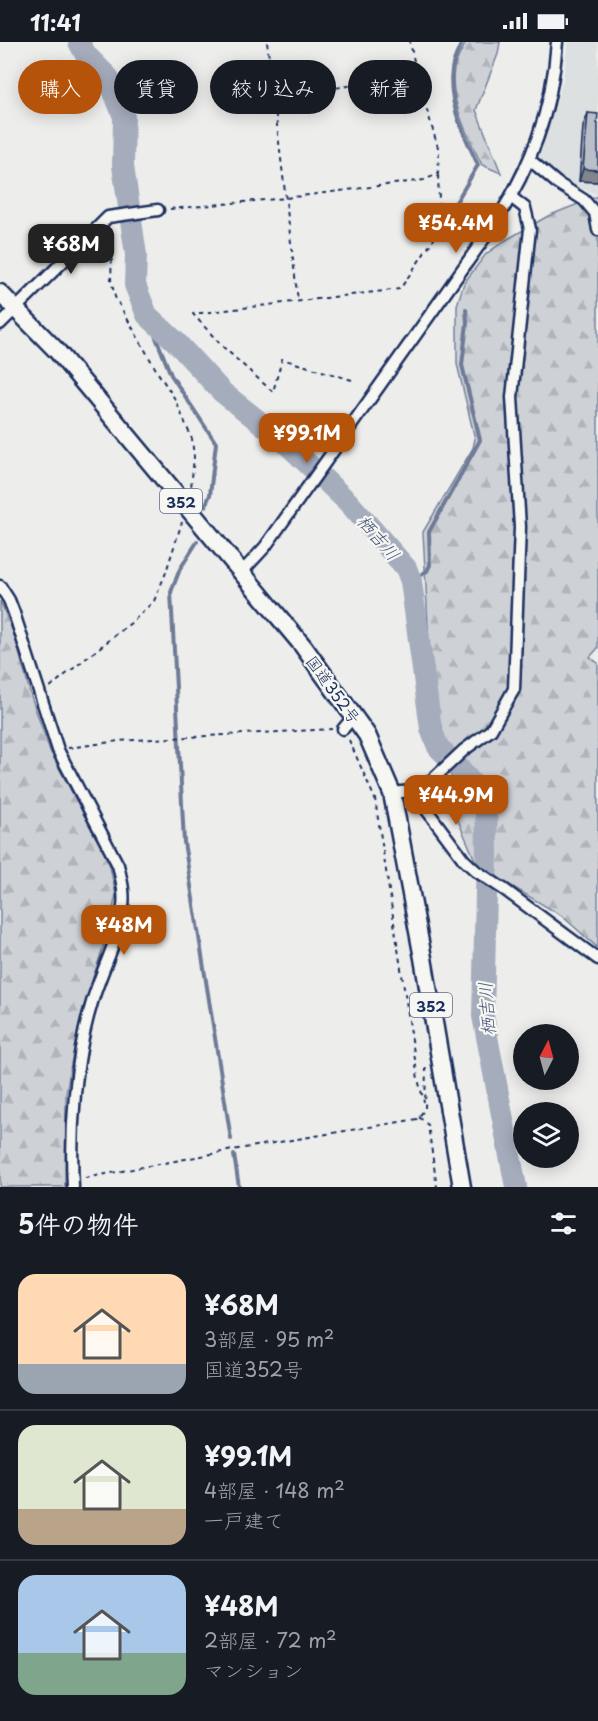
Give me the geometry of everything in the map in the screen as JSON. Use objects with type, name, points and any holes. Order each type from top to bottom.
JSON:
[{"type":"highway","name":"国道352号","points":[[0,293],[57,351],[303,646],[349,722],[367,735],[392,793],[462,1187]]},
{"type":"street","points":[[241,573],[265,547],[332,454],[493,226],[511,197],[530,160],[547,110],[555,73],[557,42]]},
{"type":"street","points":[[530,160],[557,183],[584,200],[595,213],[598,230]]},
{"type":"street","points":[[392,793],[420,792],[464,750],[491,729],[514,689],[520,527],[512,397],[530,229],[525,208],[511,197]]},
{"type":"street","points":[[0,324],[111,216],[158,210]]},
{"type":"street","points":[[0,586],[14,613],[58,750],[118,865],[123,885],[123,905],[113,945],[90,1006],[75,1090],[73,1184]]},
{"type":"street","points":[[420,792],[423,805],[464,860],[598,959]]},
{"type":"path","points":[[267,42],[269,60]]},
{"type":"path","points":[[410,42],[414,60]]},
{"type":"path","points":[[276,114],[298,302]]},
{"type":"path","points":[[352,380],[282,359],[273,392],[222,346],[193,314],[400,289],[438,233],[440,225],[439,151],[428,114]]},
{"type":"path","points":[[158,210],[286,198],[424,180],[438,174]]},
{"type":"path","points":[[40,694],[132,622],[154,601],[188,508],[194,457],[192,438],[175,399],[115,297],[111,280],[111,216]]},
{"type":"path","points":[[58,750],[119,741],[349,722],[357,755],[375,799],[418,1079],[425,1109],[418,1118],[73,1184]]},
{"type":"path","points":[[418,1118],[428,1125],[437,1187]]},
{"type":"shaded area","points":[[568,42],[598,42],[598,195],[556,179],[536,164],[563,80]]},
{"type":"green space","points":[[466,42],[500,42],[498,54],[476,110],[501,173],[482,165],[457,106],[453,81],[454,69]]},
{"type":"green space","points":[[598,196],[598,648],[590,657],[598,663],[598,948],[562,916],[503,881],[475,860],[452,810],[451,777],[427,660],[429,644],[423,532],[473,448],[475,439],[457,364],[457,305],[464,283],[486,254],[506,240],[548,216]]},
{"type":"green space","points":[[0,601],[14,634],[31,696],[50,751],[109,862],[116,895],[107,935],[82,1012],[71,1064],[66,1095],[65,1187],[0,1187]]},
{"type":"building","points":[[588,113],[598,114],[598,170],[583,169]]},
{"type":"waterway","name":"栖吉川","points":[[79,42],[86,55],[108,77],[124,117],[123,166],[136,255],[135,285],[147,315],[176,342],[222,392],[286,443],[349,503],[406,568],[411,581],[431,729],[438,747],[462,771],[486,801],[483,1016],[516,1187]]},
{"type":"waterway","points":[[453,230],[449,214],[478,165],[458,119],[452,94],[453,66],[462,42]]},
{"type":"waterway","points":[[411,581],[427,571],[430,565],[429,532],[480,440],[462,365],[467,323],[466,309]]},
{"type":"waterway","points":[[147,315],[171,375],[216,443],[210,495],[205,506]]},
{"type":"waterway","points":[[197,542],[180,569],[171,592],[184,842],[231,1139]]},
{"type":"waterway","points":[[234,1155],[239,1187]]}]
